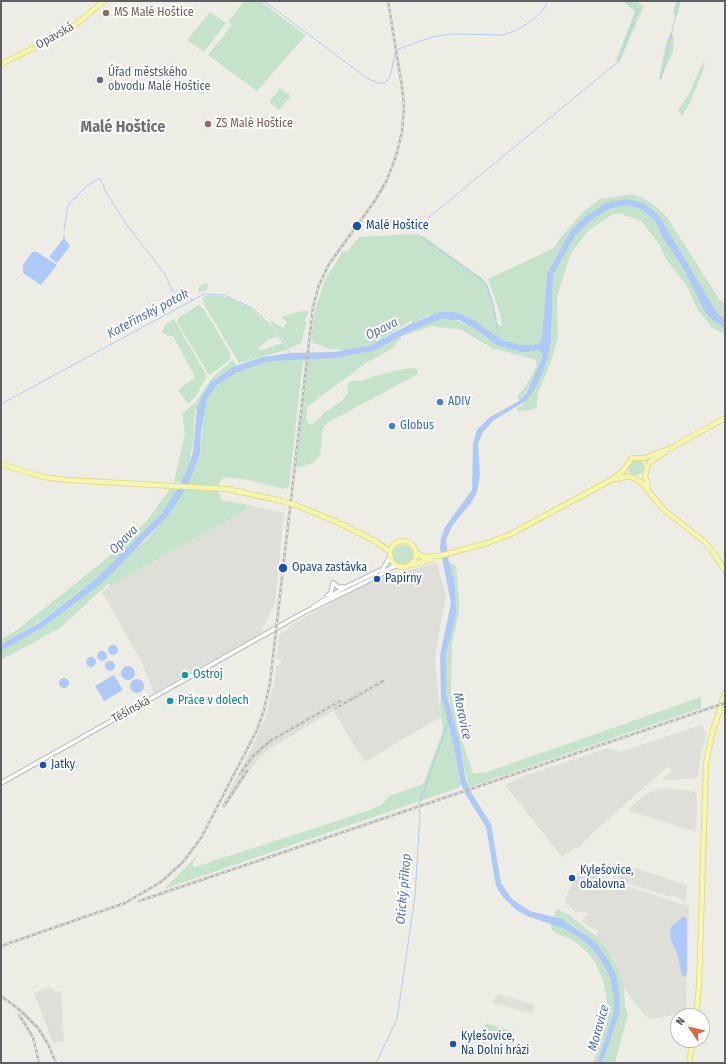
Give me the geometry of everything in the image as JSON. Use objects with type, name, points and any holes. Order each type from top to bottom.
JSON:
[{"type":"main road","name":"Opavská","points":[[1,64],[68,31],[104,1]]},
{"type":"main road","points":[[416,552],[422,557],[439,556],[509,535],[611,480],[621,473],[632,458],[647,458],[670,448],[725,418]]},
{"type":"main road","points":[[611,480],[641,476],[650,462],[670,448]]},
{"type":"main road","points":[[640,458],[644,462],[646,482],[653,497]]},
{"type":"main road","points":[[1,464],[43,476],[105,484],[226,489],[282,501],[335,521],[377,542],[384,544],[401,541],[408,542],[413,545],[416,552],[416,559],[412,565]]},
{"type":"main road","points":[[626,466],[626,472],[642,483],[668,513],[704,541],[716,555],[725,571]]},
{"type":"main road","points":[[377,542],[390,554],[393,563],[397,566]]},
{"type":"main road","name":"Těšínská","points":[[390,554],[396,543]]},
{"type":"main road","name":"Těšínská","points":[[397,566],[406,568],[439,556]]},
{"type":"main road","points":[[697,1008],[699,986],[706,762],[712,734],[725,693]]},
{"type":"main road","points":[[689,1063],[692,1048]]},
{"type":"street","name":"Těšínská","points":[[303,614],[344,588],[374,574],[385,567],[390,554]]},
{"type":"street","name":"Těšínská","points":[[1,784],[303,614],[380,575],[392,567],[397,566]]},
{"type":"street","points":[[311,609],[329,595],[333,583],[342,588],[369,574],[374,574]]},
{"type":"shaded area","points":[[253,506],[284,513],[275,602],[264,626],[262,627],[264,632],[154,693],[141,661],[102,592],[110,586]]},
{"type":"shaded area","points":[[437,563],[446,596],[435,656],[441,717],[365,762],[333,711],[268,750],[252,767],[225,807],[222,806],[254,743],[267,713],[272,689],[274,689],[276,667],[283,661],[276,659],[280,634],[288,630],[289,626],[363,586],[386,576]]},
{"type":"shaded area","points":[[701,725],[707,733],[700,759],[698,776],[695,779],[661,780],[672,771],[667,767],[578,848],[577,847],[562,857],[505,785],[527,775],[608,748],[620,752]]},
{"type":"shaded area","points":[[661,788],[694,791],[697,796],[696,832],[627,810],[644,795]]},
{"type":"shaded area","points":[[622,864],[687,885],[686,902],[674,896],[671,897],[617,880]]},
{"type":"shaded area","points":[[579,871],[689,906],[686,1008],[670,1008],[670,1015],[649,1020],[624,988],[616,962],[596,936],[598,930],[581,921],[589,914],[583,911],[576,913],[564,900]]},
{"type":"shaded area","points":[[48,987],[61,993],[64,1041],[53,1043],[34,993]]},
{"type":"shaded area","points":[[499,994],[535,1005],[532,1014],[491,1002]]},
{"type":"green space","points":[[244,1],[260,1],[306,35],[257,91],[208,55],[232,25],[228,22]]},
{"type":"green space","points":[[623,1],[636,1],[644,6],[619,63],[616,60],[635,12]]},
{"type":"green space","points":[[676,1],[681,1],[677,16],[673,13]]},
{"type":"green space","points":[[210,12],[226,23],[204,52],[187,40]]},
{"type":"green space","points":[[672,33],[674,39],[673,52],[660,80],[664,52],[669,35]]},
{"type":"green space","points":[[703,62],[705,63],[704,68],[689,105],[682,116],[678,110],[689,94]]},
{"type":"green space","points":[[280,88],[291,96],[279,110],[269,102]]},
{"type":"green space","points":[[632,194],[641,197],[654,205],[667,217],[719,299],[725,305],[725,319],[717,313],[660,217],[626,199],[570,232],[547,274],[542,336],[540,342],[534,345],[521,345],[500,339],[477,322],[461,314],[429,315],[412,323],[412,320],[374,344],[347,350],[331,349],[313,343],[311,339],[315,310],[325,280],[343,251],[348,251],[359,237],[417,234],[426,238],[482,278],[487,284],[494,306],[497,321],[494,323],[502,326],[500,313],[488,279],[554,248],[561,237],[583,212],[600,199]]},
{"type":"green space","points":[[626,205],[641,209],[655,221],[663,238],[685,271],[712,320],[725,328],[725,334],[712,328],[697,309],[688,288],[666,259],[659,244],[641,221],[619,213],[611,215],[588,231],[570,255],[557,297],[558,337],[551,362],[538,393],[537,406],[535,409],[519,412],[516,408],[521,406],[538,384],[547,361],[551,343],[553,275],[575,236],[589,222],[609,209]]},
{"type":"green space","points":[[205,283],[208,285],[207,290],[199,292],[198,288]]},
{"type":"green space","points":[[208,295],[227,297],[251,308],[274,330],[277,337],[270,339],[257,349],[263,350],[281,343],[285,346],[286,350],[239,363],[205,306],[202,298]]},
{"type":"green space","points":[[199,305],[204,309],[231,355],[229,361],[209,375],[177,322],[179,317]]},
{"type":"green space","points":[[302,311],[309,311],[305,319],[306,324],[301,343],[289,349],[270,322],[272,321],[283,328],[287,322],[281,317]]},
{"type":"green space","points":[[452,318],[473,328],[487,339],[529,352],[539,350],[541,352],[541,361],[534,381],[519,401],[517,396],[526,386],[537,366],[536,360],[492,348],[462,330],[433,326],[402,336],[393,348],[366,363],[307,407],[306,420],[310,425],[313,424],[325,412],[342,401],[348,392],[347,385],[350,381],[362,381],[374,376],[409,368],[417,369],[418,374],[327,423],[323,428],[320,455],[313,463],[296,468],[307,362],[303,361],[289,486],[283,489],[249,480],[224,477],[219,483],[218,492],[222,500],[253,506],[110,586],[109,583],[60,628],[1,660],[1,651],[42,628],[77,602],[147,539],[167,517],[183,494],[194,471],[200,453],[204,410],[207,399],[216,386],[236,373],[263,363],[292,359],[335,358],[373,351],[415,329],[431,321]]},
{"type":"green space","points":[[174,319],[207,376],[196,396],[188,404],[178,390],[195,377],[173,336],[166,335],[162,332],[166,324]]},
{"type":"green space","points":[[233,360],[237,366],[220,375],[211,383],[197,409],[195,409],[193,443],[188,470],[182,482],[174,482],[185,433],[182,413],[195,403],[211,379]]},
{"type":"green space","points":[[636,459],[642,461],[644,467],[642,473],[636,475],[630,473],[628,467],[630,461]]},
{"type":"green space","points":[[170,489],[179,490],[164,511],[102,574],[44,619],[7,641],[1,642],[1,639],[14,632],[99,565],[146,522]]},
{"type":"green space","points":[[403,545],[410,548],[413,555],[410,562],[403,565],[396,562],[393,555],[396,548]]},
{"type":"green space","points":[[449,563],[456,566],[459,598],[459,611],[452,644],[451,693],[458,730],[473,773],[484,773],[701,697],[701,708],[469,787],[446,693],[446,654],[456,607],[455,584]]},
{"type":"green space","points":[[441,696],[453,743],[461,784],[458,788],[164,889],[199,854],[193,864],[195,867],[370,810],[383,804],[389,796],[423,784],[442,734],[443,726],[440,708]]},
{"type":"green space","points":[[557,909],[569,915],[596,936],[608,950],[620,972],[624,988],[625,1007],[628,1014],[615,1063],[602,1063],[619,1015],[609,961],[597,944],[586,935],[570,923],[554,917]]},
{"type":"green space","points":[[551,924],[565,929],[583,940],[604,965],[610,978],[614,999],[613,1015],[597,1063],[593,1063],[608,1008],[603,980],[595,962],[585,950],[571,939],[557,934],[552,930]]},
{"type":"green space","points":[[486,1023],[514,1032],[511,1046],[482,1038]]},
{"type":"water","points":[[626,199],[644,203],[660,217],[717,313],[725,319],[725,328],[712,320],[704,310],[685,271],[663,238],[655,221],[641,209],[626,205],[609,209],[589,222],[575,236],[553,275],[551,343],[547,361],[538,384],[526,401],[494,420],[483,432],[478,444],[480,475],[477,492],[471,503],[452,526],[446,540],[449,562],[455,584],[456,616],[446,654],[446,693],[459,740],[466,781],[472,794],[491,824],[501,883],[512,899],[530,911],[562,919],[586,935],[597,944],[609,961],[616,975],[620,997],[619,1015],[602,1063],[597,1063],[613,1015],[614,999],[610,978],[604,965],[583,940],[565,929],[527,916],[516,910],[502,896],[496,886],[486,827],[467,797],[461,784],[453,743],[441,696],[440,655],[451,603],[440,548],[441,538],[445,527],[472,490],[473,443],[477,430],[490,417],[519,401],[527,392],[541,361],[542,354],[539,350],[520,352],[497,345],[459,320],[441,319],[415,329],[373,351],[335,358],[275,361],[263,363],[236,373],[216,386],[207,399],[201,431],[200,453],[194,471],[183,494],[167,517],[104,581],[77,602],[42,628],[1,651],[1,644],[39,623],[99,576],[162,513],[177,490],[188,468],[193,452],[197,408],[202,396],[211,382],[233,367],[262,357],[291,353],[334,352],[371,345],[412,323],[440,312],[453,312],[461,314],[477,322],[500,339],[521,345],[534,345],[540,342],[542,336],[547,274],[570,232],[585,217],[606,203]]},
{"type":"water","points":[[64,238],[70,246],[57,263],[49,257]]},
{"type":"water","points":[[32,252],[37,252],[57,265],[41,285],[23,273],[23,265]]},
{"type":"water","points":[[111,645],[115,645],[117,646],[117,654],[111,655],[108,652],[108,648]]},
{"type":"water","points":[[100,651],[104,651],[106,652],[106,660],[100,661],[97,658],[97,654]]},
{"type":"water","points":[[89,657],[93,657],[95,658],[95,666],[89,667],[86,664],[86,660]]},
{"type":"water","points":[[110,661],[115,666],[110,671],[105,666]]},
{"type":"water","points":[[128,666],[133,668],[135,673],[133,678],[128,680],[123,678],[121,673],[123,668]]},
{"type":"water","points":[[114,675],[123,690],[104,701],[95,686]]},
{"type":"water","points":[[62,678],[66,678],[68,679],[68,687],[62,688],[59,685],[59,681]]},
{"type":"water","points":[[137,679],[142,681],[144,686],[142,691],[137,693],[132,691],[130,686],[132,681]]},
{"type":"water","points":[[684,916],[687,924],[687,974],[683,977],[678,955],[671,940],[670,931],[671,927]]},
{"type":"waterway","points":[[264,1],[368,79],[379,83],[385,83],[390,77],[396,50],[432,37],[452,34],[503,35],[517,30],[533,20],[543,10],[548,1]]},
{"type":"waterway","points":[[428,218],[619,61],[638,9],[627,1]]},
{"type":"waterway","points":[[661,79],[679,1]]},
{"type":"waterway","points":[[64,230],[68,205],[87,186],[100,178],[106,192],[126,224],[165,274],[174,293],[184,297]]},
{"type":"waterway","points":[[420,236],[486,283],[493,304],[499,338]]},
{"type":"waterway","name":"Kateřinský potok","points":[[1,404],[204,294],[224,295],[254,309],[274,329],[290,353]]},
{"type":"waterway","name":"Kateřinský potok","points":[[188,298],[194,300]]},
{"type":"waterway","name":"Otický příkop","points":[[376,1063],[397,1019],[415,896],[420,815],[419,804],[448,723]]},
{"type":"railway","points":[[1,946],[125,903],[161,882],[183,862],[201,838],[257,730],[264,710],[270,683],[313,307],[319,285],[329,264],[374,202],[386,182],[396,156],[402,132],[404,106],[402,87],[388,1]]},
{"type":"railway","points":[[336,708],[383,681]]},
{"type":"railway","points":[[240,774],[252,757],[270,741],[340,701]]},
{"type":"railway","points":[[139,901],[725,703]]},
{"type":"railway","points":[[224,806],[247,771]]},
{"type":"railway","points":[[1,996],[21,1011],[38,1028],[48,1044],[56,1063]]},
{"type":"railway","points":[[19,1015],[33,1037],[39,1063]]},
{"type":"place","name":"MS Malé Hoštice","points":[[106,13]]},
{"type":"place","name":"Úřad městského obvodu Malé Hoštice","points":[[100,80]]},
{"type":"place","name":"ZS Malé Hoštice","points":[[208,124]]},
{"type":"place","name":"Malé Hoštice","points":[[357,226]]},
{"type":"place","name":"ADIV","points":[[440,402]]},
{"type":"place","name":"Globus","points":[[392,426]]},
{"type":"place","name":"Opava zastávka","points":[[283,568]]},
{"type":"place","name":"Papírny","points":[[377,579]]},
{"type":"place","name":"Ostroj","points":[[185,675]]},
{"type":"place","name":"Práce v dolech","points":[[170,701]]},
{"type":"place","name":"Jatky","points":[[43,765]]},
{"type":"place","name":"Kylešovice, obalovna","points":[[572,878]]},
{"type":"place","name":"Kylešovice, Na Dolní hrázi","points":[[453,1044]]},
{"type":"district","name":"Malé Hoštice","points":[[123,128]]},
{"type":"water label","name":"Opava","points":[[382,329]]},
{"type":"water label","name":"Opava","points":[[124,540]]},
{"type":"water label","name":"Moravice","points":[[462,716]]},
{"type":"water label","name":"Moravice","points":[[599,1028]]}]
